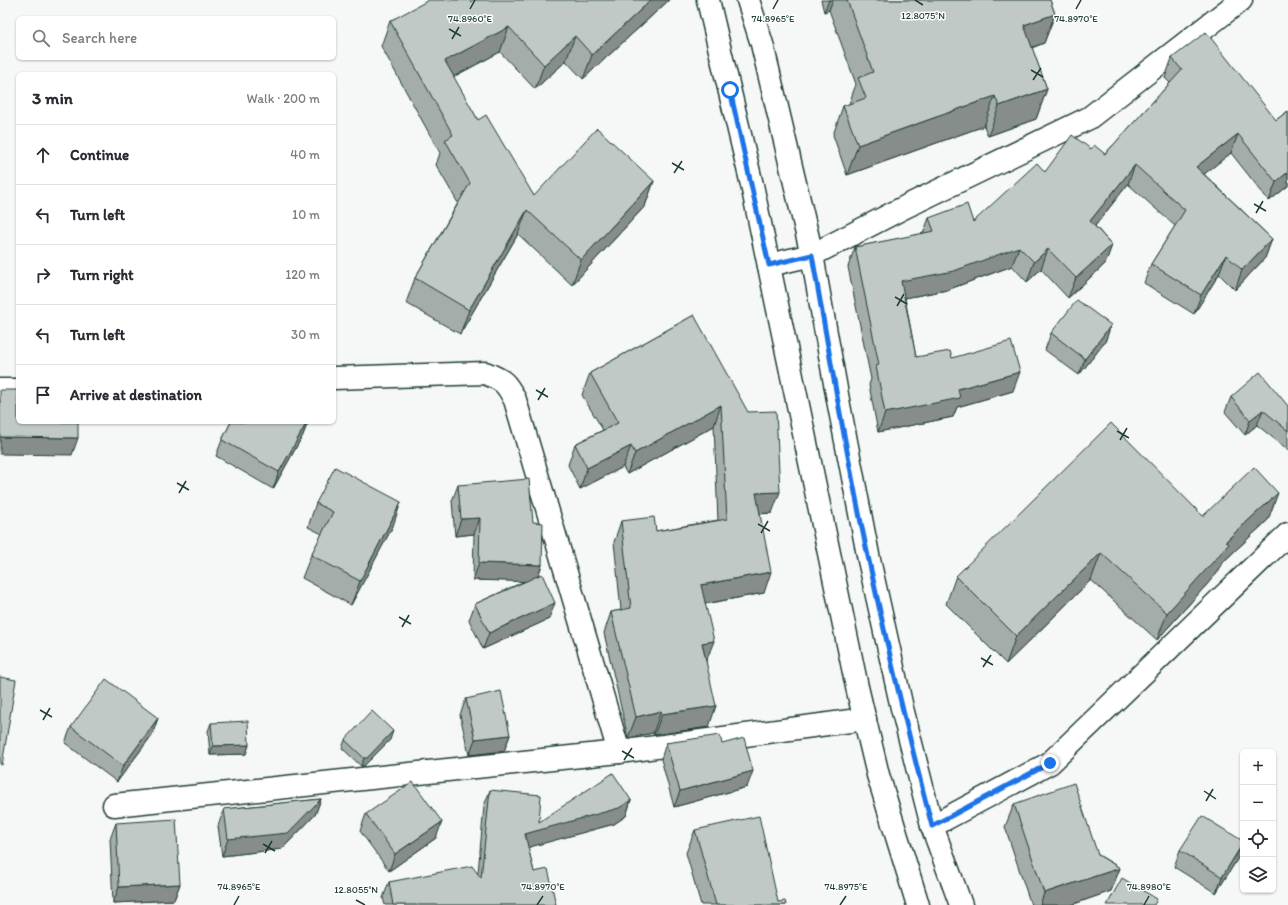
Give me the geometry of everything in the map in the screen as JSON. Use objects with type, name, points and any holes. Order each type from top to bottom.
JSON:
[{"type":"street","points":[[708,0],[730,90],[769,265],[823,527],[865,719],[878,775],[918,905]]},
{"type":"street","points":[[748,0],[762,44],[812,255],[869,560],[902,708],[932,826],[961,905]]},
{"type":"street","points":[[769,265],[812,255],[908,206],[1089,118],[1242,0]]},
{"type":"street","points":[[336,378],[485,373],[498,378],[508,386],[515,400],[619,752]]},
{"type":"street","points":[[0,390],[16,390]]},
{"type":"street","points":[[932,826],[1050,763],[1288,534]]},
{"type":"street","points":[[114,805],[619,752],[865,719]]},
{"type":"building","points":[[429,0],[470,0],[471,2],[473,0],[651,0],[592,55],[575,36],[544,65],[509,27],[445,61],[478,120],[486,115],[534,196],[597,128],[654,181],[581,260],[527,210],[469,310],[415,278],[470,183],[445,140],[453,135],[390,21]]},
{"type":"building","points":[[847,0],[1050,0],[1055,14],[1024,25],[1047,89],[999,106],[995,96],[858,145],[843,106],[866,98],[858,78],[873,72]]},
{"type":"building","points":[[1206,32],[1276,120],[1288,111],[1288,172],[1276,182],[1238,134],[1196,167],[1272,239],[1242,270],[1226,255],[1201,295],[1151,264],[1185,210],[1135,165],[1090,221],[1112,245],[1076,278],[1048,249],[1034,262],[1019,247],[954,271],[901,281],[916,357],[950,351],[952,358],[1011,341],[1020,372],[958,389],[960,398],[885,413],[876,366],[879,365],[855,247],[934,231],[929,218],[967,204],[973,222],[1037,163],[1045,172],[1072,135],[1091,149],[1094,145],[1105,154],[1182,70],[1172,58]]},
{"type":"building","points":[[1077,300],[1111,325],[1085,359],[1051,333]]},
{"type":"building","points":[[694,315],[748,412],[776,411],[780,492],[756,493],[771,572],[701,585],[714,641],[702,643],[716,706],[662,714],[661,711],[636,717],[611,612],[631,608],[621,521],[654,517],[656,531],[727,519],[721,405],[635,453],[631,446],[587,468],[575,444],[618,423],[590,373]]},
{"type":"building","points":[[1260,372],[1288,406],[1288,431],[1263,410],[1250,420],[1231,397]]},
{"type":"building","points":[[0,390],[16,390],[16,424],[78,424],[78,438],[0,437]]},
{"type":"building","points":[[1111,423],[1203,516],[1254,467],[1278,493],[1226,541],[1229,544],[1167,613],[1101,553],[1016,636],[956,576]]},
{"type":"building","points":[[230,424],[306,424],[279,472],[222,440]]},
{"type":"building","points":[[335,467],[401,502],[360,581],[311,555],[333,512],[316,503]]},
{"type":"building","points":[[529,479],[533,522],[543,523],[542,565],[479,563],[480,518],[461,519],[458,485]]},
{"type":"building","points":[[542,574],[555,603],[489,633],[475,604]]},
{"type":"building","points":[[0,677],[16,680],[2,765],[0,764]]},
{"type":"building","points":[[106,679],[158,718],[123,766],[71,727]]},
{"type":"building","points":[[501,691],[510,735],[475,739],[466,699]]},
{"type":"building","points":[[372,711],[393,731],[367,758],[364,758],[345,740]]},
{"type":"building","points":[[248,721],[249,745],[213,746],[211,723]]},
{"type":"building","points":[[720,735],[722,744],[744,738],[753,771],[680,791],[666,743]]},
{"type":"building","points":[[613,773],[631,800],[619,808],[525,834],[534,872],[548,869],[556,905],[393,905],[389,882],[472,866],[481,878],[490,790],[541,795],[539,822]]},
{"type":"building","points":[[413,782],[442,822],[395,854],[366,814]]},
{"type":"building","points":[[1074,783],[1098,855],[1120,868],[1044,893],[1014,804]]},
{"type":"building","points":[[321,799],[288,833],[228,839],[224,809]]},
{"type":"building","points":[[759,816],[778,902],[785,901],[786,905],[716,905],[695,830]]},
{"type":"building","points":[[1202,816],[1240,839],[1240,848],[1222,877],[1180,850]]},
{"type":"building","points":[[176,819],[180,884],[119,887],[116,823]]},
{"type":"building","points":[[1122,878],[1157,899],[1154,905],[1107,905]]},
{"type":"route","points":[[730,90],[769,265],[812,255],[869,560],[902,708],[932,826],[1050,763]]}]
